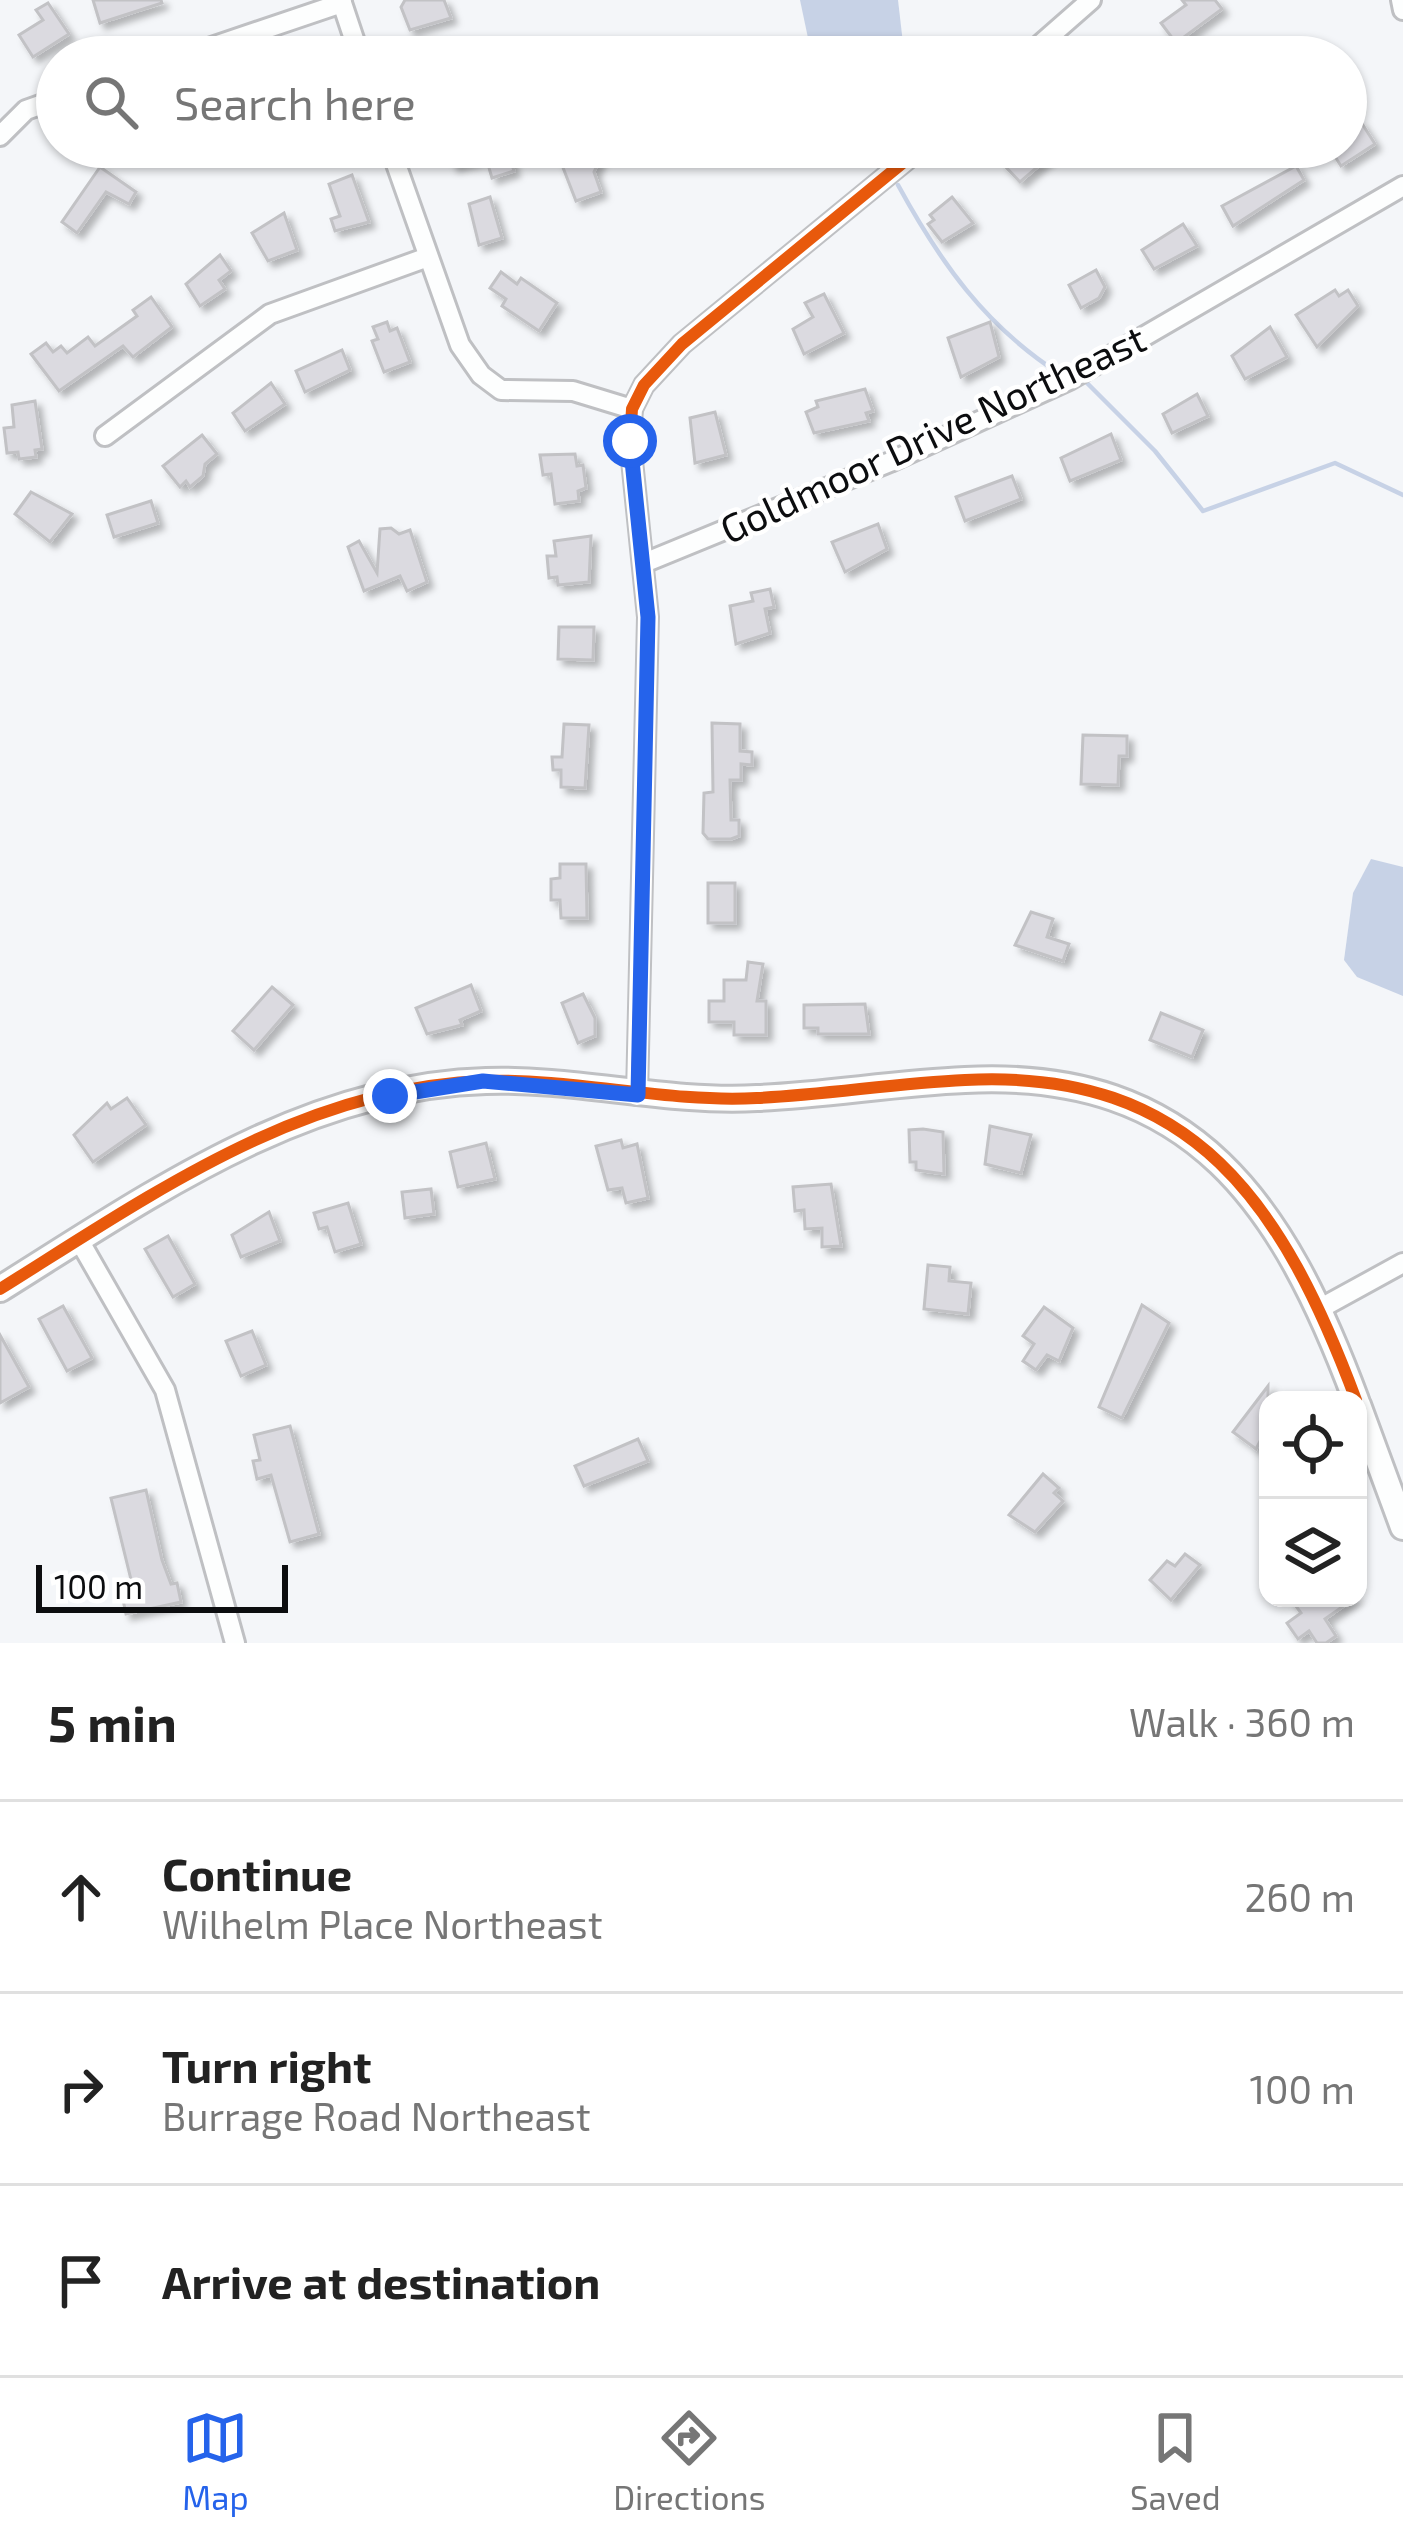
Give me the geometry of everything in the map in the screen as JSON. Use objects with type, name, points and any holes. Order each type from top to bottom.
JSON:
[{"type":"street","points":[[1401,0],[1403,10]]},
{"type":"street","points":[[243,36],[341,2],[353,36]]},
{"type":"street","points":[[1049,36],[1086,2]]},
{"type":"street","points":[[0,136],[26,110],[36,106]]},
{"type":"street","points":[[397,168],[460,345],[501,391],[573,391],[632,409]]},
{"type":"street","points":[[638,1095],[644,563],[630,441],[632,409],[644,385],[682,344],[896,168]]},
{"type":"street","name":"Goldmoor Drive Northeast","points":[[644,563],[890,462],[1069,380],[1403,186]]},
{"type":"street","points":[[105,436],[281,308],[428,257]]},
{"type":"street","points":[[0,1289],[266,1133],[390,1096],[483,1081],[638,1095],[755,1098],[968,1079],[1024,1080],[1076,1090],[1145,1112],[1191,1137],[1231,1169],[1276,1224],[1321,1309],[1352,1391]]},
{"type":"street","points":[[79,1240],[165,1390],[235,1643]]},
{"type":"street","points":[[1321,1309],[1403,1263]]},
{"type":"street","points":[[1367,1430],[1403,1527]]},
{"type":"water","points":[[800,0],[898,0],[902,36],[808,36]]},
{"type":"water","points":[[1371,859],[1403,867],[1403,996],[1357,977],[1344,960],[1353,893]]},
{"type":"building","points":[[93,0],[161,0],[162,3],[100,23]]},
{"type":"building","points":[[405,0],[444,0],[451,18],[410,30],[401,7]]},
{"type":"building","points":[[1182,0],[1215,0],[1222,9],[1185,36],[1171,36],[1161,23],[1186,5]]},
{"type":"building","points":[[48,3],[69,34],[36,36],[33,57],[19,35],[43,20],[36,10]]},
{"type":"building","points":[[99,168],[136,192],[129,204],[106,192],[77,233],[62,222]]},
{"type":"building","points":[[489,168],[513,168],[514,171],[492,178]]},
{"type":"building","points":[[563,168],[596,168],[601,192],[576,201]]},
{"type":"building","points":[[1007,168],[1036,168],[1020,182]]},
{"type":"building","points":[[1292,168],[1304,180],[1233,226],[1222,206]]},
{"type":"building","points":[[352,175],[369,222],[335,231],[331,219],[340,216],[329,184]]},
{"type":"building","points":[[490,197],[502,238],[479,245],[469,204]]},
{"type":"building","points":[[952,197],[973,223],[942,242],[928,224],[934,220],[930,215]]},
{"type":"building","points":[[284,213],[297,250],[268,261],[252,233]]},
{"type":"building","points":[[1183,224],[1197,246],[1154,269],[1142,250]]},
{"type":"building","points":[[220,255],[231,271],[219,280],[225,289],[200,306],[186,284]]},
{"type":"building","points":[[1096,270],[1105,287],[1099,298],[1081,308],[1069,285]]},
{"type":"building","points":[[501,272],[517,284],[521,278],[557,303],[539,331],[502,306],[506,299],[490,288]]},
{"type":"building","points":[[1335,290],[1339,296],[1348,290],[1358,306],[1317,347],[1296,315]]},
{"type":"building","points":[[824,294],[844,333],[804,354],[793,329],[813,317],[805,303]]},
{"type":"building","points":[[151,297],[172,327],[133,357],[123,346],[59,391],[31,354],[46,343],[53,352],[61,346],[67,353],[88,337],[95,346],[137,316],[133,310]]},
{"type":"building","points":[[387,322],[390,331],[397,328],[410,362],[384,372],[372,341],[378,339],[373,327]]},
{"type":"building","points":[[990,322],[999,357],[961,377],[948,338]]},
{"type":"building","points":[[1270,327],[1287,357],[1245,379],[1232,356]]},
{"type":"building","points":[[342,350],[350,370],[305,392],[296,371]]},
{"type":"building","points":[[271,383],[285,404],[245,431],[233,413]]},
{"type":"building","points":[[865,389],[873,411],[866,413],[869,421],[814,433],[806,412],[818,407],[816,401]]},
{"type":"building","points":[[1197,394],[1208,416],[1172,433],[1163,414]]},
{"type":"building","points":[[35,401],[42,449],[35,450],[36,457],[19,459],[18,452],[7,453],[4,428],[14,427],[12,405]]},
{"type":"building","points":[[715,412],[726,455],[695,463],[690,418]]},
{"type":"building","points":[[1111,434],[1121,460],[1070,481],[1061,458]]},
{"type":"building","points":[[202,435],[217,454],[205,464],[203,476],[190,487],[186,481],[180,487],[163,466]]},
{"type":"building","points":[[575,454],[577,466],[583,465],[586,488],[578,491],[579,501],[555,504],[551,474],[543,475],[540,455]]},
{"type":"building","points":[[1012,476],[1021,499],[965,521],[956,497]]},
{"type":"building","points":[[31,492],[72,514],[50,542],[15,514]]},
{"type":"building","points":[[151,501],[158,523],[114,537],[107,515]]},
{"type":"building","points":[[878,524],[887,549],[845,572],[832,542]]},
{"type":"building","points":[[391,528],[399,534],[410,530],[427,582],[407,591],[400,576],[364,591],[348,547],[359,541],[377,573],[380,529]]},
{"type":"building","points":[[591,536],[589,582],[558,585],[557,577],[549,578],[547,556],[556,556],[554,541]]},
{"type":"building","points":[[770,589],[774,607],[765,609],[770,633],[736,644],[730,606],[753,601],[751,593]]},
{"type":"building","points":[[559,627],[594,627],[593,660],[558,659]]},
{"type":"building","points":[[712,723],[740,724],[740,751],[752,752],[752,765],[741,764],[741,780],[730,780],[731,820],[739,820],[739,836],[731,839],[708,839],[703,833],[704,793],[713,792]]},
{"type":"building","points":[[564,724],[589,725],[585,788],[561,787],[561,770],[553,770],[552,757],[562,757]]},
{"type":"building","points":[[1083,735],[1127,736],[1127,756],[1119,756],[1118,785],[1081,784]]},
{"type":"building","points":[[560,864],[586,864],[587,918],[561,918],[560,900],[551,900],[551,879],[560,878]]},
{"type":"building","points":[[708,883],[735,883],[735,923],[708,923]]},
{"type":"building","points":[[1031,912],[1053,919],[1047,937],[1069,944],[1063,961],[1015,945]]},
{"type":"building","points":[[748,962],[763,964],[757,1001],[766,1001],[766,1035],[734,1035],[734,1022],[709,1022],[709,1001],[724,1001],[724,980],[746,980]]},
{"type":"building","points":[[471,985],[481,1011],[460,1020],[462,1025],[427,1034],[416,1008]]},
{"type":"building","points":[[272,987],[293,1005],[254,1050],[233,1031]]},
{"type":"building","points":[[583,994],[595,1018],[595,1036],[578,1043],[562,1003]]},
{"type":"building","points":[[865,1004],[869,1034],[818,1034],[818,1028],[804,1028],[804,1005]]},
{"type":"building","points":[[1161,1013],[1203,1030],[1192,1057],[1150,1040]]},
{"type":"building","points":[[127,1098],[146,1125],[93,1162],[74,1135],[107,1103],[111,1109]]},
{"type":"building","points":[[990,1126],[1031,1135],[1021,1173],[985,1164]]},
{"type":"building","points":[[909,1130],[943,1132],[944,1174],[916,1170],[916,1162],[910,1162]]},
{"type":"building","points":[[621,1140],[623,1148],[637,1144],[648,1198],[626,1203],[622,1188],[608,1190],[596,1146]]},
{"type":"building","points":[[486,1143],[495,1179],[458,1187],[450,1152]]},
{"type":"building","points":[[831,1184],[841,1246],[822,1247],[822,1228],[805,1229],[804,1210],[795,1211],[793,1187]]},
{"type":"building","points":[[431,1189],[434,1214],[405,1218],[402,1192]]},
{"type":"building","points":[[348,1203],[361,1244],[335,1252],[327,1227],[319,1229],[314,1213]]},
{"type":"building","points":[[269,1212],[280,1241],[241,1257],[232,1235]]},
{"type":"building","points":[[168,1236],[195,1284],[173,1297],[145,1249]]},
{"type":"building","points":[[928,1265],[950,1267],[949,1281],[971,1283],[968,1314],[924,1309]]},
{"type":"building","points":[[1142,1305],[1169,1323],[1122,1418],[1099,1407]]},
{"type":"building","points":[[63,1306],[92,1358],[67,1371],[39,1319]]},
{"type":"building","points":[[1044,1307],[1073,1328],[1059,1361],[1047,1355],[1036,1370],[1023,1361],[1034,1344],[1023,1336]]},
{"type":"building","points":[[252,1331],[266,1365],[241,1376],[226,1341]]},
{"type":"building","points":[[0,1335],[29,1387],[0,1403]]},
{"type":"building","points":[[1259,1398],[1256,1449],[1233,1432]]},
{"type":"building","points":[[290,1426],[319,1534],[290,1542],[271,1475],[257,1479],[253,1461],[260,1460],[254,1435]]},
{"type":"building","points":[[638,1439],[648,1461],[584,1486],[575,1466]]},
{"type":"building","points":[[1043,1474],[1059,1488],[1054,1493],[1063,1501],[1035,1532],[1009,1515]]},
{"type":"building","points":[[146,1490],[162,1560],[171,1584],[177,1583],[181,1602],[126,1614],[122,1595],[134,1592],[111,1498]]},
{"type":"building","points":[[1185,1554],[1200,1565],[1171,1600],[1150,1580],[1167,1561],[1175,1566]]},
{"type":"building","points":[[1297,1607],[1342,1607],[1325,1619],[1336,1636],[1317,1643],[1309,1631],[1298,1639],[1287,1623],[1301,1613]]},
{"type":"waterway","points":[[898,185],[967,290],[1009,335],[1060,374]]},
{"type":"waterway","points":[[1085,381],[1155,451],[1203,511],[1335,463],[1403,495]]},
{"type":"cycle path","points":[[637,1095],[648,617],[630,441],[632,409],[644,385],[682,344],[896,168]]},
{"type":"cycle path","points":[[0,1289],[230,1152],[291,1124],[419,1088],[520,1081],[723,1099],[965,1080],[1045,1082],[1113,1098],[1171,1125],[1220,1163],[1261,1211],[1297,1267],[1352,1391]]},
{"type":"route","points":[[390,1096],[483,1081],[568,1085],[638,1095],[640,819],[648,617],[630,441]]}]
